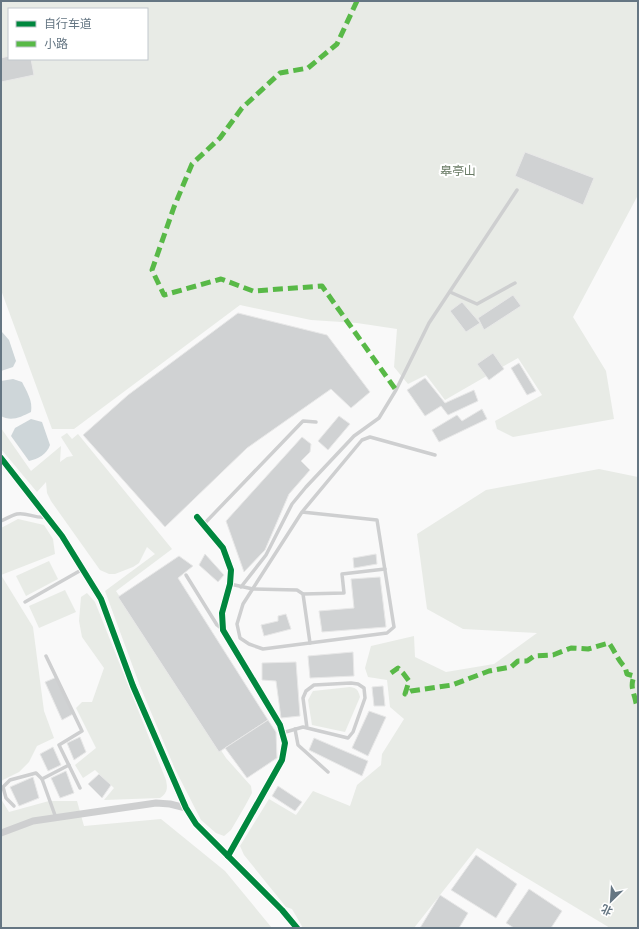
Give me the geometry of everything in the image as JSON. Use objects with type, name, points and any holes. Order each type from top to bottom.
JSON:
[{"type":"street","points":[[1,458],[62,536],[101,599],[133,686],[186,808],[196,824],[282,910],[297,928]]},
{"type":"street","points":[[196,517],[223,548],[230,570],[230,584],[222,613],[223,630],[280,725],[285,744],[282,760],[228,856]]},
{"type":"street","points":[[1,833],[33,821],[156,803],[170,804],[186,808]]},
{"type":"lane","points":[[241,587],[266,555],[292,504],[354,436],[379,418],[396,390],[429,323],[517,190]]},
{"type":"lane","points":[[450,292],[477,304],[516,283]]},
{"type":"lane","points":[[203,525],[303,421],[316,422]]},
{"type":"lane","points":[[302,512],[377,520],[394,627],[387,633],[263,649],[249,644],[240,638],[237,624],[243,604],[302,512],[362,440],[370,438],[435,455]]},
{"type":"lane","points":[[1,521],[16,514],[39,519],[47,517]]},
{"type":"lane","points":[[25,602],[83,569]]},
{"type":"lane","points":[[230,584],[253,589],[296,590],[303,594],[344,593],[342,574],[385,570]]},
{"type":"lane","points":[[186,575],[217,625],[223,630]]},
{"type":"lane","points":[[303,594],[310,643]]},
{"type":"lane","points":[[46,656],[82,732],[59,745],[80,788]]},
{"type":"lane","points":[[282,733],[303,727],[307,728],[348,738],[353,732],[365,698],[364,688],[358,684],[351,683],[314,685],[306,691],[303,698],[307,728]]},
{"type":"lane","points":[[295,729],[298,745],[328,772]]},
{"type":"lane","points":[[42,779],[68,765]]},
{"type":"lane","points":[[14,806],[6,798],[3,786],[10,780],[36,772],[42,779],[56,818]]},
{"type":"green space","name":"皋亭山","points":[[1,1],[638,1],[638,195],[573,317],[606,371],[614,419],[513,437],[497,429],[495,421],[542,395],[518,358],[445,400],[426,375],[408,384],[394,367],[397,329],[357,323],[311,320],[240,305],[74,429],[52,429],[1,290]]},
{"type":"green space","points":[[1,428],[31,471],[61,446],[60,462],[67,457],[73,456],[61,437],[67,433],[72,439],[78,434],[172,549],[116,591],[226,758],[251,786],[252,793],[245,806],[231,830],[224,836],[216,833],[201,820],[175,769],[140,686],[105,591],[155,554],[147,547],[139,563],[133,567],[115,574],[109,574],[100,570],[51,501],[47,493],[46,482],[37,492],[1,449]]},
{"type":"green space","points":[[599,469],[638,477],[638,928],[610,928],[477,848],[414,928],[303,928],[292,909],[286,907],[244,855],[240,846],[269,799],[296,815],[313,791],[350,806],[357,785],[381,765],[382,754],[404,719],[390,707],[387,680],[368,677],[365,668],[371,646],[414,636],[415,657],[446,672],[494,664],[537,633],[463,629],[427,609],[417,534],[486,490]]},
{"type":"green space","points":[[18,519],[44,525],[53,539],[55,554],[1,575],[1,528]]},
{"type":"green space","points":[[49,561],[58,579],[26,596],[16,576]]},
{"type":"green space","points":[[1,575],[33,627],[44,711],[54,738],[37,746],[29,762],[19,772],[1,781]]},
{"type":"green space","points":[[65,590],[76,612],[39,628],[29,606]]},
{"type":"green space","points":[[87,593],[95,602],[166,780],[166,790],[160,798],[104,800],[114,788],[95,770],[83,778],[75,765],[96,748],[76,708],[82,702],[92,702],[104,668],[82,637],[79,621],[81,597]]},
{"type":"green space","points":[[350,687],[357,690],[360,697],[345,732],[312,725],[308,700],[313,691]]},
{"type":"green space","points":[[1,799],[9,812],[49,801],[77,801],[84,826],[161,819],[225,871],[272,928],[1,928]]},
{"type":"shaded area","points":[[2,332],[9,340],[16,361],[13,367],[1,371],[1,333]]},
{"type":"shaded area","points":[[13,379],[22,382],[28,393],[31,412],[20,417],[8,419],[1,416],[1,381]]},
{"type":"shaded area","points":[[31,419],[42,422],[50,445],[42,456],[29,461],[11,436],[15,428]]},
{"type":"building","points":[[8,56],[8,60],[31,60],[34,75],[1,82],[1,58]]},
{"type":"building","points":[[525,152],[594,178],[583,205],[515,176]]},
{"type":"building","points":[[513,295],[521,306],[484,330],[478,318]]},
{"type":"building","points":[[462,302],[480,323],[466,332],[450,311]]},
{"type":"building","points":[[238,313],[327,335],[370,392],[351,408],[331,389],[247,448],[165,527],[83,435],[128,395]]},
{"type":"building","points":[[493,353],[504,369],[489,380],[477,364]]},
{"type":"building","points":[[519,363],[536,391],[527,395],[511,368]]},
{"type":"building","points":[[425,378],[445,403],[474,390],[478,401],[448,415],[441,406],[425,416],[407,390]]},
{"type":"building","points":[[482,409],[487,419],[439,442],[432,430],[457,415],[462,421]]},
{"type":"building","points":[[339,416],[350,424],[328,450],[318,441]]},
{"type":"building","points":[[302,437],[311,444],[310,452],[301,461],[310,470],[289,494],[265,550],[244,572],[226,521]]},
{"type":"building","points":[[205,554],[224,575],[218,582],[199,565]]},
{"type":"building","points":[[376,554],[377,564],[354,568],[353,558]]},
{"type":"building","points":[[179,556],[193,566],[178,578],[268,720],[219,752],[118,597]]},
{"type":"building","points":[[380,577],[386,627],[322,632],[319,611],[354,608],[351,579]]},
{"type":"building","points":[[286,614],[291,629],[264,636],[261,625],[278,621],[278,616]]},
{"type":"building","points":[[353,652],[354,676],[310,678],[308,656]]},
{"type":"building","points":[[296,662],[300,716],[281,718],[276,681],[262,680],[262,663]]},
{"type":"building","points":[[57,677],[73,714],[62,720],[45,682]]},
{"type":"building","points":[[383,686],[385,706],[374,706],[372,687]]},
{"type":"building","points":[[369,711],[386,717],[368,756],[352,748]]},
{"type":"building","points":[[268,720],[276,732],[277,758],[247,778],[225,748]]},
{"type":"building","points":[[80,737],[86,752],[74,760],[67,743]]},
{"type":"building","points":[[314,738],[368,761],[362,776],[309,750]]},
{"type":"building","points":[[53,747],[61,765],[48,771],[40,754]]},
{"type":"building","points":[[66,771],[74,793],[60,798],[51,778]]},
{"type":"building","points":[[99,774],[111,785],[102,798],[88,784]]},
{"type":"building","points":[[33,777],[39,798],[19,806],[10,787]]},
{"type":"building","points":[[278,786],[302,802],[295,811],[272,796]]},
{"type":"building","points":[[476,855],[517,884],[496,918],[451,890]]},
{"type":"building","points":[[529,889],[562,911],[551,928],[514,928],[506,923]]},
{"type":"building","points":[[440,895],[468,913],[459,928],[420,928]]},
{"type":"marked path","points":[[357,1],[337,44],[308,68],[280,73],[242,108],[220,138],[192,164],[174,207],[152,270],[164,295],[221,279],[253,291],[322,286],[396,390]]},
{"type":"marked path","points":[[391,673],[398,668],[409,681],[405,694],[411,691],[452,685],[489,671],[511,667],[518,661],[527,661],[534,656],[553,655],[571,648],[588,649],[609,643],[620,662],[625,667],[627,674],[634,676],[632,688],[638,707]]},
{"type":"cycle path","points":[[1,458],[62,536],[101,599],[133,686],[186,808],[196,824],[282,910],[297,928]]},
{"type":"cycle path","points":[[197,517],[223,548],[231,570],[230,584],[222,613],[223,630],[280,725],[285,743],[282,760],[228,856]]}]
